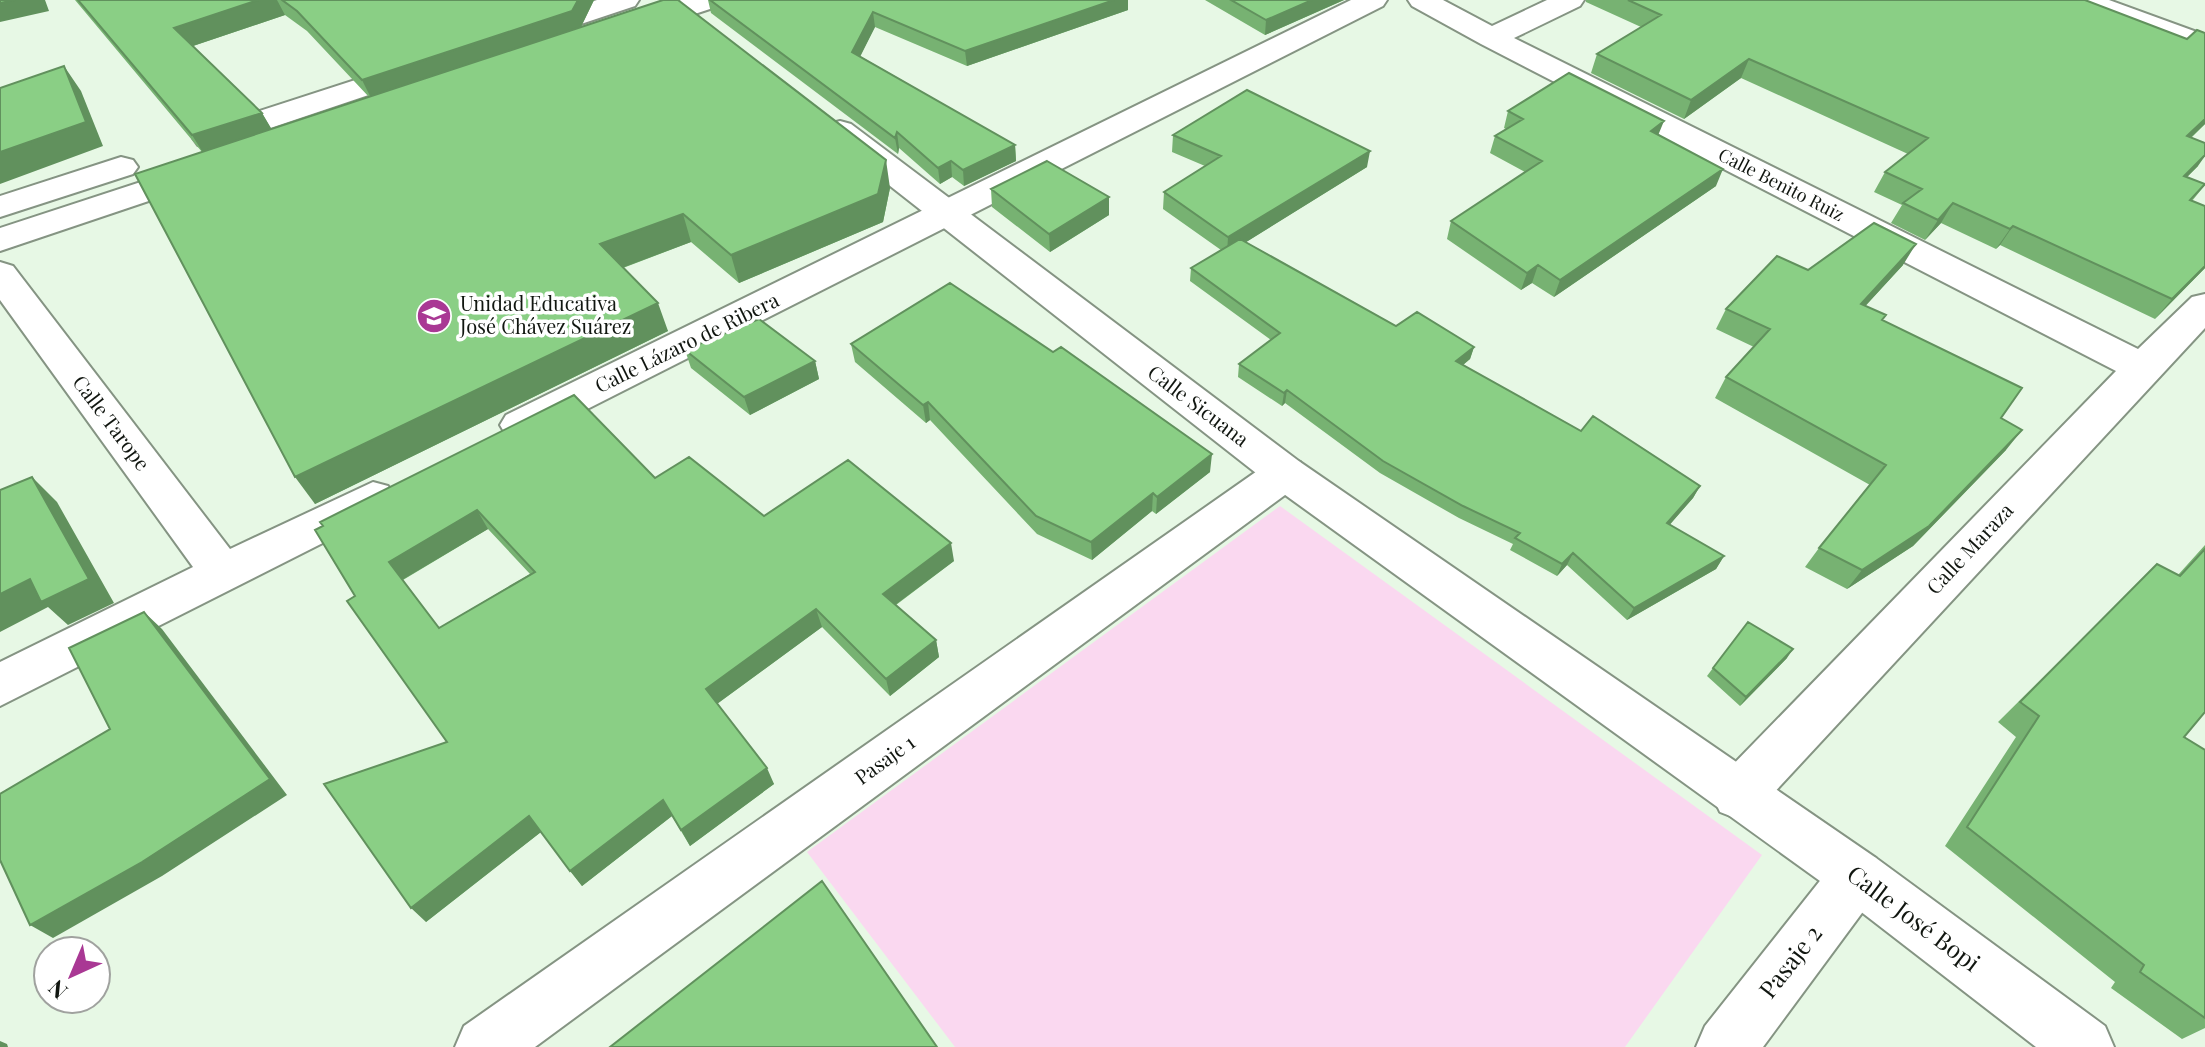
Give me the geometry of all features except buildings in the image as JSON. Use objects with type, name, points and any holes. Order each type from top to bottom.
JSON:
[{"type":"street","points":[[506,39],[625,0]]},
{"type":"street","name":"Calle Lázaro de Ribera","points":[[492,439],[1373,0]]},
{"type":"street","name":"Calle Benito Ruiz","points":[[1422,0],[1491,38],[2142,368]]},
{"type":"street","points":[[1491,38],[1570,0]]},
{"type":"street","points":[[2082,0],[2205,45]]},
{"type":"street","points":[[535,59],[688,3],[721,38]]},
{"type":"street","points":[[0,207],[446,59]]},
{"type":"street","points":[[0,240],[431,94]]},
{"type":"street","name":"Calle Sicuana","points":[[809,106],[1285,473],[1738,795]]},
{"type":"street","name":"Calle Tarope","points":[[0,274],[222,573]]},
{"type":"street","name":"Calle Maraza","points":[[1738,795],[2142,368],[2205,306]]},
{"type":"street","name":"Pasaje 1","points":[[485,1047],[1285,473]]},
{"type":"street","points":[[0,685],[406,481]]},
{"type":"street","name":"Calle José Bopi","points":[[1738,795],[1857,876],[2084,1047]]},
{"type":"street","name":"Pasaje 2","points":[[1726,1047],[1857,876]]},
{"type":"shaded area","points":[[1280,506],[1762,855],[1625,1047],[955,1047],[807,852]]},
{"type":"place","name":"Unidad Educativa José Chávez Suárez","points":[[434,316]]}]
